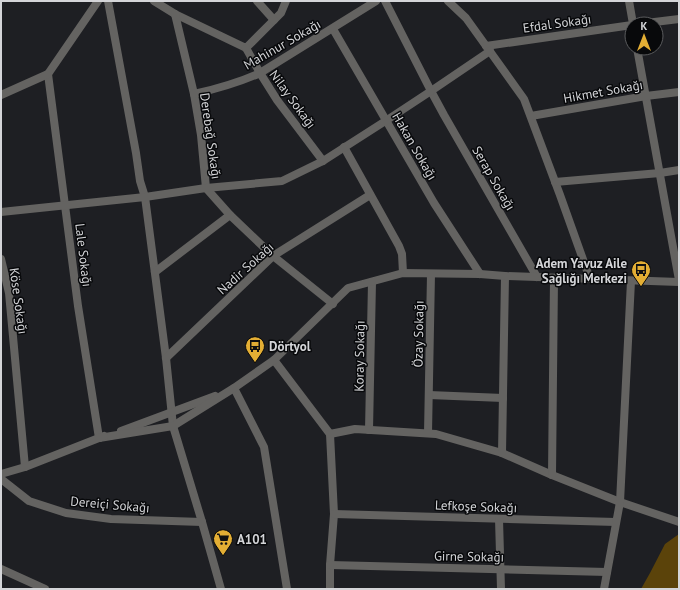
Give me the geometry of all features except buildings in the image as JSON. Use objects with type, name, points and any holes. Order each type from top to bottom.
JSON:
[{"type":"street","points":[[1,95],[48,74],[98,1]]},
{"type":"street","points":[[108,1],[140,181],[145,197],[166,358],[173,426],[221,589]]},
{"type":"street","points":[[154,1],[175,14],[246,48],[281,13],[286,1]]},
{"type":"street","points":[[257,1],[274,20]]},
{"type":"street","name":"Mahinur Sokağı","points":[[194,94],[243,81],[260,73],[333,29],[365,4],[376,1]]},
{"type":"street","name":"Serap Sokağı","points":[[385,1],[447,121],[536,277]]},
{"type":"street","points":[[448,1],[466,18],[524,99],[590,279]]},
{"type":"street","points":[[629,1],[631,16]]},
{"type":"street","name":"Derebağ Sokağı","points":[[175,14],[194,94],[201,135],[206,188],[230,215],[274,256],[333,304]]},
{"type":"street","points":[[664,21],[679,19]]},
{"type":"street","name":"Efdal Sokağı","points":[[488,48],[624,25]]},
{"type":"street","name":"Hakan Sokağı","points":[[333,29],[434,203],[480,274]]},
{"type":"street","name":"Nilay Sokağı","points":[[246,48],[277,100],[323,161]]},
{"type":"street","points":[[1,212],[145,197],[206,188],[282,180],[323,161],[387,120],[431,91],[488,48]]},
{"type":"street","points":[[99,438],[173,426],[234,388],[274,360],[348,288],[404,273],[480,274],[631,281],[679,281],[638,56]]},
{"type":"street","name":"Lale Sokağı","points":[[48,74],[78,306],[99,438]]},
{"type":"street","name":"Hikmet Sokağı","points":[[530,116],[646,96],[679,92]]},
{"type":"street","points":[[344,147],[399,246],[404,273]]},
{"type":"street","points":[[555,182],[679,170]]},
{"type":"street","name":"Nadir Sokağı","points":[[166,358],[274,256],[370,195]]},
{"type":"street","points":[[155,272],[230,215]]},
{"type":"street","name":"Köse Sokağı","points":[[1,259],[9,293],[25,467]]},
{"type":"street","name":"Özay Sokağı","points":[[428,433],[431,274]]},
{"type":"street","points":[[502,453],[504,276]]},
{"type":"street","points":[[552,475],[554,278]]},
{"type":"street","points":[[604,589],[620,502],[631,281]]},
{"type":"street","name":"Koray Sokağı","points":[[369,430],[372,282]]},
{"type":"street","points":[[274,360],[330,434],[334,514],[330,565],[330,589]]},
{"type":"street","points":[[1,474],[25,467],[234,388]]},
{"type":"street","points":[[234,388],[264,447],[287,589]]},
{"type":"street","points":[[429,395],[503,398]]},
{"type":"street","points":[[330,434],[355,429],[436,434],[502,453],[620,502],[679,522]]},
{"type":"street","name":"Dereiçi Sokağı","points":[[1,479],[29,501],[66,513],[111,519],[202,522]]},
{"type":"street","name":"Lefkoşe Sokağı","points":[[334,514],[616,522]]},
{"type":"street","points":[[499,519],[501,589]]},
{"type":"street","name":"Girne Sokağı","points":[[330,565],[607,572]]},
{"type":"street","points":[[1,569],[44,589]]},
{"type":"shaded area","points":[[679,534],[679,589],[641,589],[665,544]]},
{"type":"place","name":"Adem Yavuz Aile Sağlığı Merkezi","points":[[641,287]]},
{"type":"place","name":"Dörtyol","points":[[255,363]]},
{"type":"place","name":"A101","points":[[223,556]]}]
